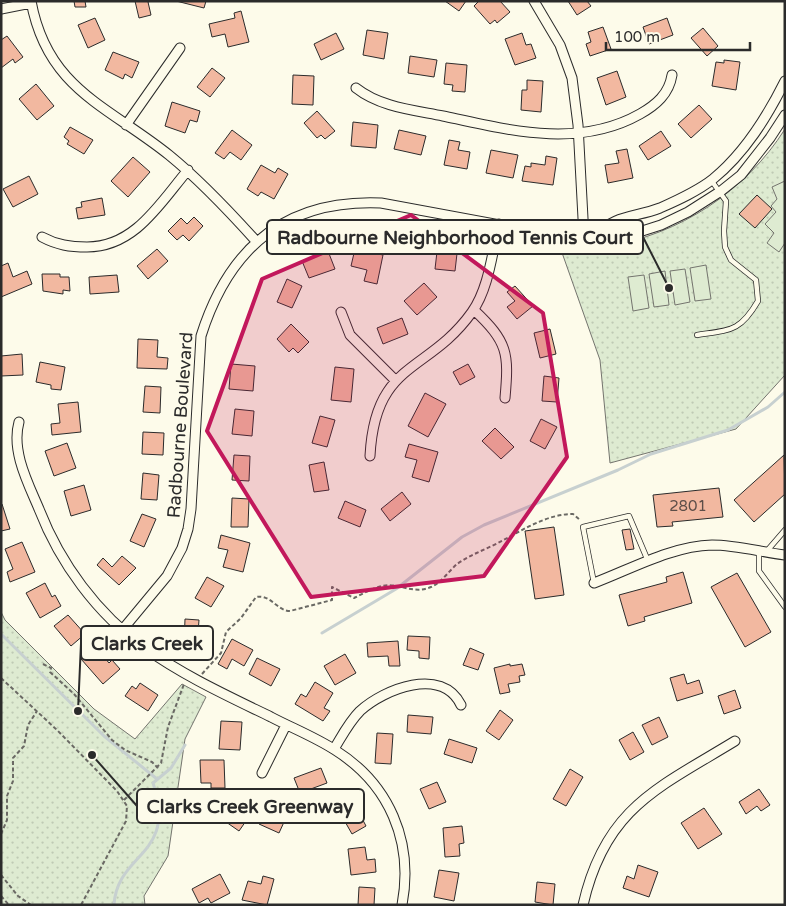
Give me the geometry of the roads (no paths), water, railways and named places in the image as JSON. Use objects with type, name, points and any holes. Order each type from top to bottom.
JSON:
[{"type":"street","points":[[534,1],[550,26],[565,57],[576,101],[584,237]]},
{"type":"street","points":[[1,9],[31,2],[39,31],[58,67],[87,98],[188,170],[256,241]]},
{"type":"street","points":[[126,125],[180,48]]},
{"type":"street","points":[[356,88],[371,99],[453,118],[534,133],[577,133],[606,128],[647,110],[664,94],[672,74]]},
{"type":"street","points":[[595,236],[607,223],[658,208],[711,180],[751,138],[768,114],[785,81]]},
{"type":"street","name":"Radbourne Boulevard","points":[[122,629],[163,581],[182,548],[192,509],[201,336],[217,292],[235,264],[256,241],[273,228],[299,214],[317,208],[350,203],[381,202],[560,236],[595,236],[614,240],[661,226],[688,212],[721,191],[741,175],[785,115]]},
{"type":"street","points":[[42,237],[52,243],[73,247],[92,247],[118,242],[140,227],[188,170]]},
{"type":"street","points":[[370,456],[372,431],[377,413],[395,380],[454,334],[474,310],[484,286],[499,224]]},
{"type":"street","points":[[474,310],[495,330],[504,346],[508,370],[504,398]]},
{"type":"street","points":[[341,312],[350,335],[395,380]]},
{"type":"street","points":[[18,422],[16,447],[35,500],[51,537],[81,585],[122,629],[145,648],[188,675],[334,749],[369,777],[383,795],[395,819],[404,852],[406,871],[402,905]]},
{"type":"street","points":[[594,584],[649,562],[698,546],[734,546],[785,555]]},
{"type":"street","points":[[334,749],[359,712],[371,701],[392,690],[407,686],[433,685],[451,691],[461,705]]},
{"type":"street","points":[[262,773],[286,725]]},
{"type":"street","points":[[583,905],[588,884],[604,848],[619,823],[632,808],[648,793],[735,741]]},
{"type":"lane","points":[[697,335],[734,329],[744,322],[758,301],[756,280],[731,260],[725,246],[726,201],[721,191],[711,180]]},
{"type":"lane","points":[[594,584],[583,527],[629,516],[649,562]]},
{"type":"lane","points":[[785,530],[762,552],[759,571],[785,607]]},
{"type":"waterway","points":[[322,633],[396,589],[462,537],[484,525],[618,470],[651,454],[728,430],[768,407],[785,392]]},
{"type":"waterway","points":[[1,634],[104,736],[157,779]]},
{"type":"waterway","points":[[114,905],[118,888],[125,874],[152,840],[158,825],[159,807],[153,783],[171,768],[185,745]]},
{"type":"place","name":"Radbourne Neighborhood Tennis Court","points":[[669,288]]},
{"type":"place","name":"Clarks Creek","points":[[78,711]]},
{"type":"place","name":"Clarks Creek Greenway","points":[[92,755]]}]
